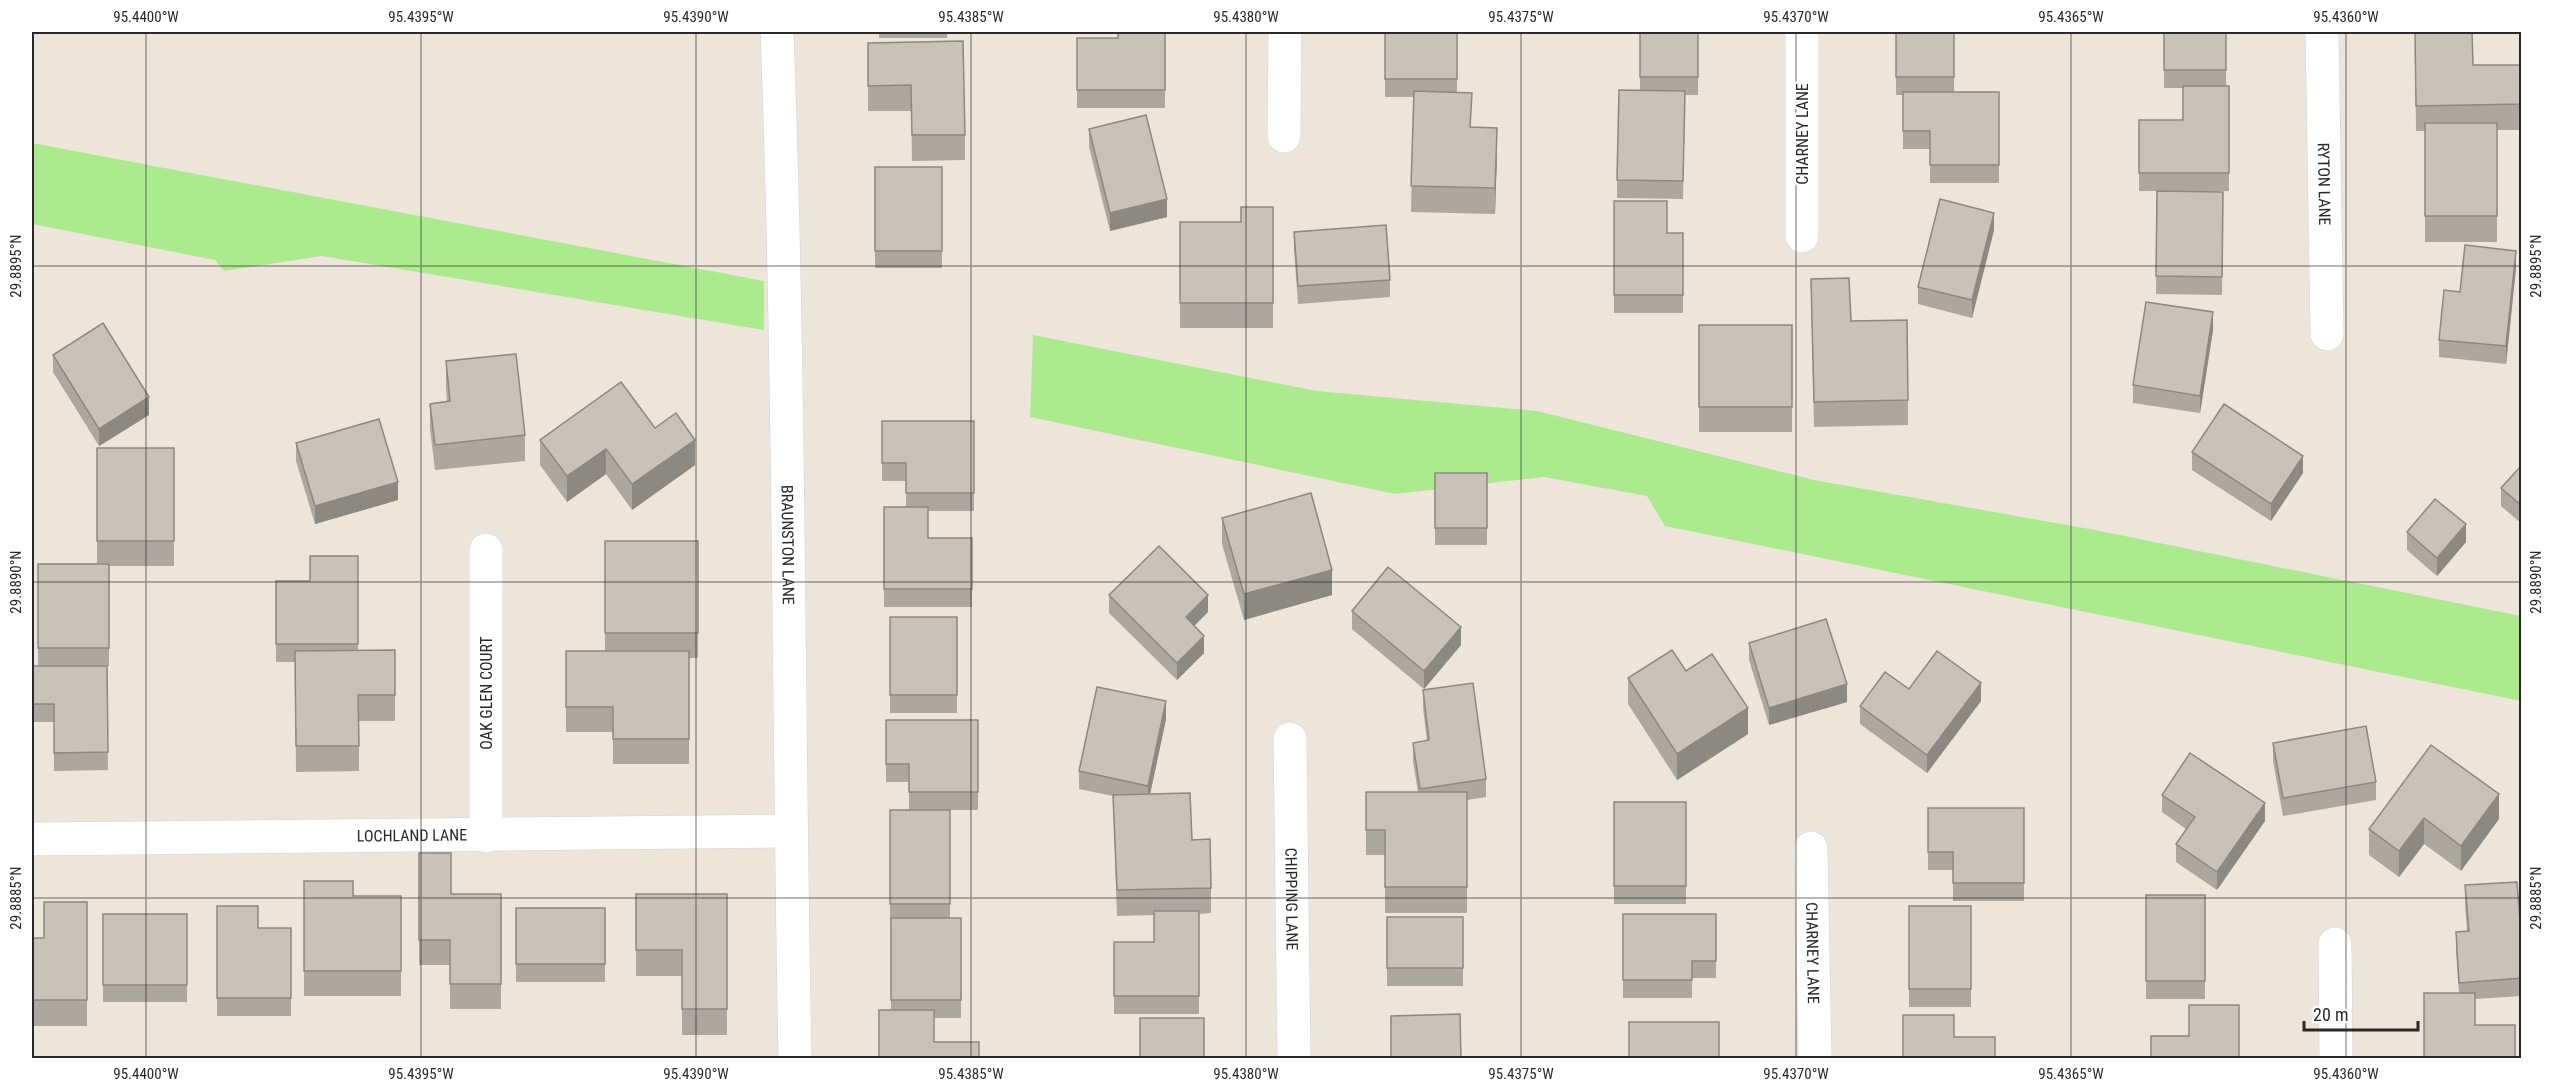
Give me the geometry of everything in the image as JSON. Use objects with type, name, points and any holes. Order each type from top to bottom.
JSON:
[{"type":"street","name":"BRAUNSTON LANE","points":[[777,32],[785,237],[795,1059]]},
{"type":"street","points":[[1284,136],[1285,32]]},
{"type":"street","name":"CHARNEY LANE","points":[[1802,32],[1802,236]]},
{"type":"street","name":"RYTON LANE","points":[[2322,32],[2327,334]]},
{"type":"street","name":"OAK GLEN COURT","points":[[486,550],[486,836]]},
{"type":"street","name":"CHIPPING LANE","points":[[1290,739],[1294,1059]]},
{"type":"street","name":"LOCHLAND LANE","points":[[32,839],[791,831]]},
{"type":"street","name":"CHARNEY LANE","points":[[1811,848],[1815,1059]]},
{"type":"street","points":[[2334,944],[2336,1059]]},
{"type":"green space","points":[[32,143],[764,281],[764,330],[322,256],[224,271],[215,260],[32,224]]},
{"type":"green space","points":[[1033,335],[1317,391],[1537,411],[1814,480],[2095,530],[2521,616],[2521,701],[1665,526],[1647,496],[1544,477],[1395,494],[1030,417]]},
{"type":"building","points":[[1118,32],[1165,32],[1165,90],[1077,90],[1077,38],[1118,38]]},
{"type":"building","points":[[1385,32],[1457,32],[1457,79],[1385,79]]},
{"type":"building","points":[[1640,32],[1698,32],[1698,77],[1640,77]]},
{"type":"building","points":[[1896,32],[1954,32],[1954,77],[1896,77]]},
{"type":"building","points":[[2164,32],[2226,32],[2226,70],[2164,70]]},
{"type":"building","points":[[2415,32],[2472,32],[2473,65],[2522,65],[2522,104],[2416,106]]},
{"type":"building","points":[[963,41],[965,135],[912,135],[911,85],[868,86],[868,43]]},
{"type":"building","points":[[2183,86],[2229,86],[2229,173],[2139,173],[2139,120],[2183,120]]},
{"type":"building","points":[[1619,90],[1685,91],[1683,181],[1617,180]]},
{"type":"building","points":[[1414,91],[1472,93],[1470,127],[1497,128],[1495,188],[1411,186]]},
{"type":"building","points":[[1903,92],[1999,92],[1999,165],[1930,165],[1930,131],[1903,131]]},
{"type":"building","points":[[1146,115],[1167,199],[1110,213],[1089,129]]},
{"type":"building","points":[[2425,123],[2497,123],[2497,216],[2425,216]]},
{"type":"building","points":[[875,167],[942,167],[942,251],[875,251]]},
{"type":"building","points":[[2157,191],[2223,192],[2222,277],[2156,276]]},
{"type":"building","points":[[1940,199],[1994,213],[1972,300],[1918,287]]},
{"type":"building","points":[[1614,201],[1667,201],[1667,233],[1683,233],[1683,295],[1614,295]]},
{"type":"building","points":[[1241,207],[1273,207],[1273,303],[1180,303],[1180,222],[1241,222]]},
{"type":"building","points":[[1386,225],[1390,280],[1298,286],[1294,232]]},
{"type":"building","points":[[2465,245],[2516,251],[2506,346],[2439,340],[2444,290],[2460,292]]},
{"type":"building","points":[[1849,278],[1851,321],[1907,320],[1908,400],[1814,402],[1811,279]]},
{"type":"building","points":[[2146,302],[2213,312],[2200,396],[2133,385]]},
{"type":"building","points":[[103,323],[149,397],[99,429],[53,355]]},
{"type":"building","points":[[1699,325],[1792,325],[1792,407],[1699,407]]},
{"type":"building","points":[[516,354],[525,435],[435,445],[430,404],[450,401],[446,361]]},
{"type":"building","points":[[621,382],[655,428],[676,413],[695,440],[632,484],[606,449],[567,476],[540,440]]},
{"type":"building","points":[[2224,404],[2303,456],[2271,504],[2192,452]]},
{"type":"building","points":[[379,419],[398,482],[315,506],[296,443]]},
{"type":"building","points":[[882,421],[974,421],[974,493],[906,493],[906,463],[882,463]]},
{"type":"building","points":[[97,448],[174,448],[174,541],[97,541]]},
{"type":"building","points":[[2522,465],[2522,506],[2501,488]]},
{"type":"building","points":[[1435,473],[1487,473],[1487,528],[1435,528]]},
{"type":"building","points":[[1311,493],[1332,570],[1244,594],[1222,518]]},
{"type":"building","points":[[2435,499],[2466,524],[2437,558],[2407,532]]},
{"type":"building","points":[[884,507],[928,507],[928,538],[972,538],[972,589],[884,589]]},
{"type":"building","points":[[605,541],[698,541],[698,633],[605,633]]},
{"type":"building","points":[[1159,546],[1208,595],[1186,617],[1204,636],[1177,663],[1109,595]]},
{"type":"building","points":[[310,556],[358,556],[358,644],[276,644],[276,581],[310,581]]},
{"type":"building","points":[[38,564],[109,564],[109,648],[38,648]]},
{"type":"building","points":[[1388,567],[1461,627],[1424,671],[1352,611]]},
{"type":"building","points":[[890,617],[957,617],[957,695],[890,695]]},
{"type":"building","points":[[1826,619],[1847,684],[1769,708],[1749,643]]},
{"type":"building","points":[[395,650],[395,695],[358,695],[359,746],[296,746],[295,651]]},
{"type":"building","points":[[1672,650],[1686,671],[1712,654],[1748,708],[1677,754],[1628,678]]},
{"type":"building","points":[[566,651],[689,651],[689,739],[613,739],[613,707],[566,707]]},
{"type":"building","points":[[1937,651],[1981,683],[1927,755],[1860,706],[1885,672],[1909,689]]},
{"type":"building","points":[[32,666],[107,666],[108,752],[54,753],[54,704],[32,704]]},
{"type":"building","points":[[1473,683],[1486,779],[1420,789],[1413,743],[1429,740],[1423,690]]},
{"type":"building","points":[[1097,687],[1166,701],[1148,786],[1079,771]]},
{"type":"building","points":[[886,720],[978,720],[978,792],[909,792],[909,764],[886,764]]},
{"type":"building","points":[[2366,726],[2376,782],[2283,798],[2273,743]]},
{"type":"building","points":[[2431,745],[2499,794],[2461,846],[2424,818],[2399,851],[2369,829]]},
{"type":"building","points":[[2190,753],[2265,803],[2217,872],[2176,844],[2195,817],[2162,795]]},
{"type":"building","points":[[1366,792],[1467,792],[1467,887],[1385,887],[1385,830],[1366,830]]},
{"type":"building","points":[[1190,793],[1192,840],[1210,839],[1211,888],[1117,890],[1113,795]]},
{"type":"building","points":[[1614,802],[1686,802],[1686,886],[1614,886]]},
{"type":"building","points":[[1928,808],[2024,808],[2024,883],[1953,883],[1953,852],[1928,852]]},
{"type":"building","points":[[890,810],[950,810],[950,904],[890,904]]},
{"type":"building","points":[[419,853],[451,853],[451,894],[501,894],[501,984],[450,984],[450,940],[419,940]]},
{"type":"building","points":[[304,881],[353,881],[353,896],[401,896],[401,971],[304,971]]},
{"type":"building","points":[[2517,882],[2522,978],[2459,983],[2456,932],[2469,931],[2465,885]]},
{"type":"building","points":[[636,894],[727,894],[727,1009],[682,1009],[682,950],[636,950]]},
{"type":"building","points":[[2146,895],[2205,895],[2205,981],[2146,981]]},
{"type":"building","points":[[44,902],[87,902],[87,1000],[32,1000],[32,938],[44,938]]},
{"type":"building","points":[[217,906],[258,906],[258,928],[291,928],[291,998],[217,998]]},
{"type":"building","points":[[1909,906],[1971,906],[1971,989],[1909,989]]},
{"type":"building","points":[[516,908],[605,908],[605,964],[516,964]]},
{"type":"building","points":[[1154,911],[1199,911],[1199,996],[1114,996],[1114,942],[1154,942]]},
{"type":"building","points":[[103,914],[187,914],[187,985],[103,985]]},
{"type":"building","points":[[1623,914],[1716,914],[1716,961],[1692,961],[1692,980],[1623,980]]},
{"type":"building","points":[[1387,917],[1463,917],[1463,968],[1387,968]]},
{"type":"building","points":[[891,918],[961,918],[961,1000],[891,1000]]},
{"type":"building","points":[[2424,993],[2475,993],[2475,1025],[2515,1025],[2515,1059],[2424,1059]]},
{"type":"building","points":[[2189,1005],[2239,1005],[2239,1059],[2151,1059],[2151,1036],[2189,1036]]},
{"type":"building","points":[[879,1010],[934,1010],[934,1042],[979,1042],[979,1059],[879,1059]]},
{"type":"building","points":[[1460,1014],[1461,1059],[1391,1059],[1391,1016]]},
{"type":"building","points":[[1903,1015],[1954,1015],[1954,1037],[1995,1037],[1995,1059],[1903,1059]]},
{"type":"building","points":[[1140,1018],[1204,1018],[1204,1059],[1140,1059]]},
{"type":"building","points":[[1629,1022],[1719,1022],[1719,1059],[1629,1059]]},
{"type":"building","points":[[35,1057],[88,1057],[88,1059],[35,1059]]}]
